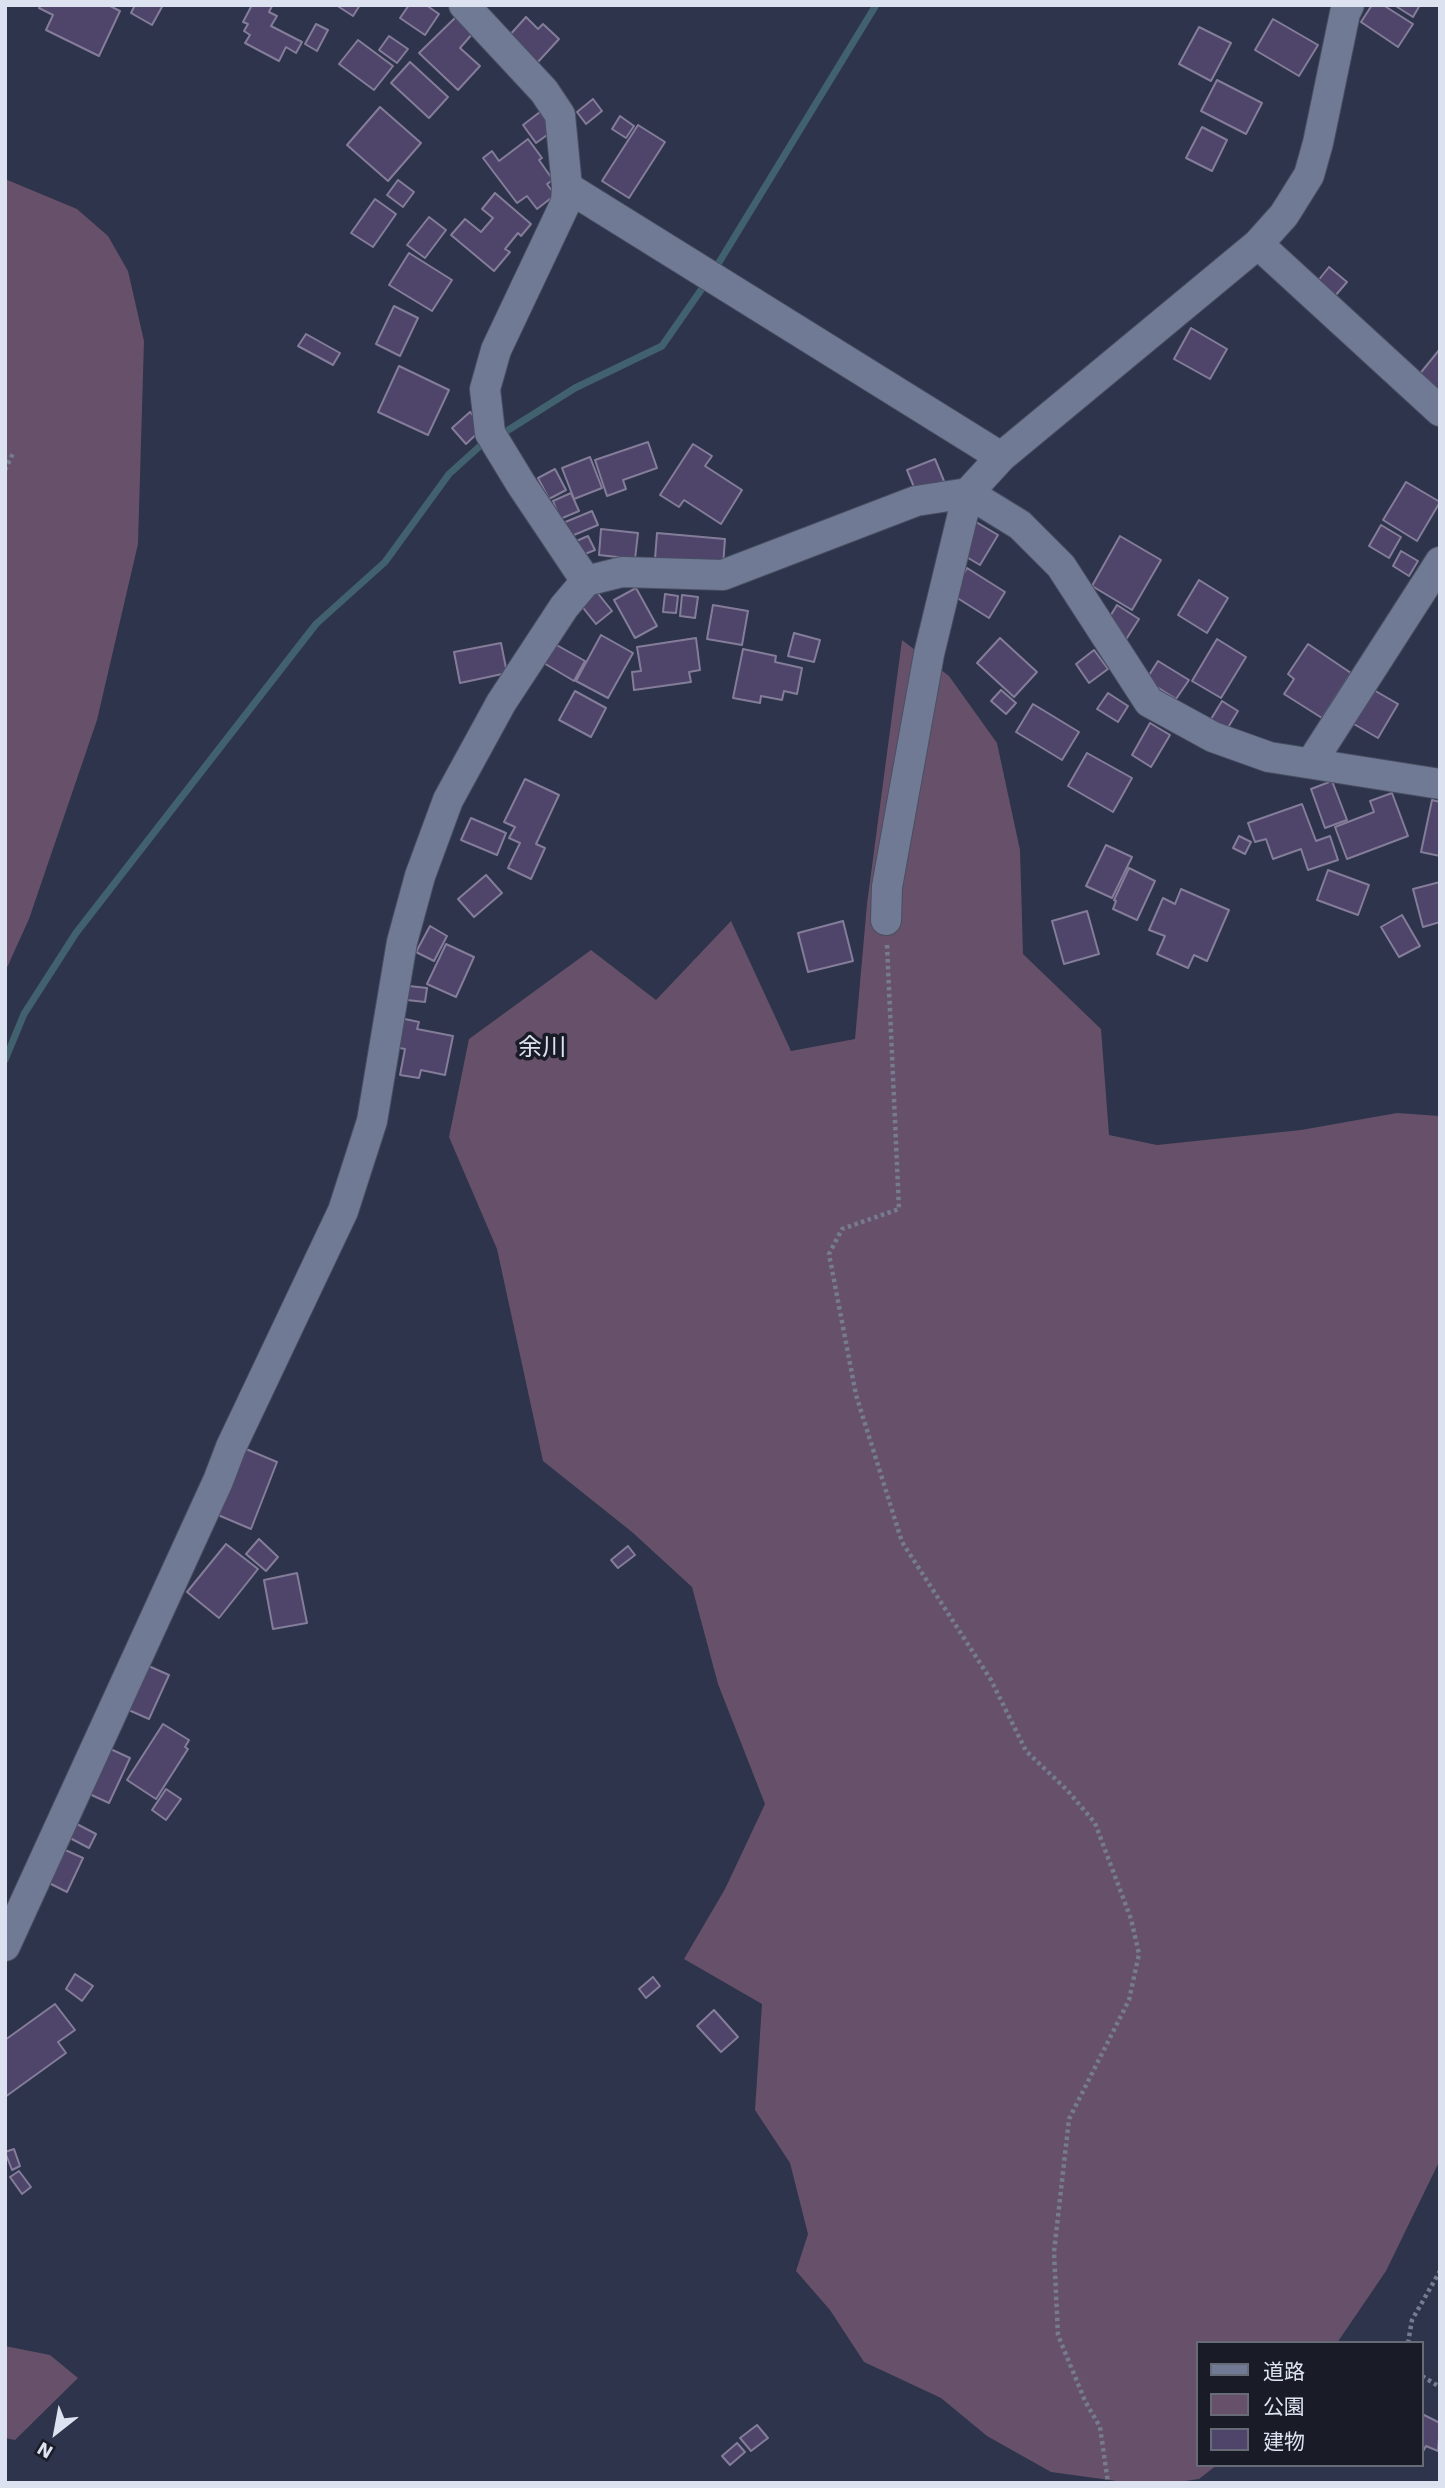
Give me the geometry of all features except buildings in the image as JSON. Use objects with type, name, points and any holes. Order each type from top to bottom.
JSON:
[{"type":"street","points":[[464,5],[544,91],[559,116],[567,187],[566,202],[496,350],[485,389],[490,433],[586,581]]},
{"type":"street","points":[[886,920],[887,887],[929,654],[968,494],[1001,457],[1258,244],[1284,215],[1309,175],[1349,5]]},
{"type":"street","points":[[567,187],[1001,457]]},
{"type":"street","points":[[1258,244],[1440,411]]},
{"type":"street","points":[[5,1946],[231,1447],[343,1211],[372,1121],[402,942],[420,876],[448,800],[501,703],[564,607],[586,581],[622,572],[723,575],[916,501],[968,494],[1020,525],[1061,566],[1149,702],[1213,737],[1269,757],[1440,784]]},
{"type":"street","points":[[1311,763],[1440,562]]},
{"type":"path","points":[[5,470],[14,451]]},
{"type":"path","points":[[886,920],[899,1209],[842,1229],[830,1254],[856,1395],[902,1542],[992,1680],[1026,1751],[1067,1790],[1095,1823],[1131,1919],[1139,1954],[1129,2000],[1069,2119],[1054,2252],[1058,2335],[1085,2401],[1100,2427],[1108,2483]]},
{"type":"path","points":[[1408,2341],[1412,2320],[1440,2271]]},
{"type":"path","points":[[1424,2377],[1440,2386]]},
{"type":"green space","points":[[5,179],[77,209],[108,236],[128,271],[144,341],[138,544],[97,720],[29,919],[5,972]]},
{"type":"green space","points":[[902,640],[949,676],[997,743],[1020,850],[1023,954],[1101,1029],[1109,1135],[1157,1145],[1301,1130],[1397,1113],[1440,1116],[1440,2160],[1386,2271],[1338,2341],[1196,2341],[1196,2467],[1214,2467],[1199,2479],[1171,2483],[1131,2483],[1051,2472],[987,2436],[941,2398],[864,2362],[830,2310],[796,2271],[808,2234],[790,2163],[755,2110],[762,2004],[684,1959],[725,1889],[765,1804],[718,1684],[692,1587],[632,1532],[543,1461],[497,1249],[449,1137],[469,1039],[591,950],[656,1000],[731,921],[791,1051],[855,1039],[867,904]]},
{"type":"green space","points":[[5,2346],[50,2355],[78,2378],[15,2440],[5,2438]]},
{"type":"waterway","points":[[715,269],[876,5]]},
{"type":"waterway","points":[[502,434],[575,388],[662,346],[701,290]]},
{"type":"waterway","points":[[5,1060],[24,1014],[76,933],[316,624],[385,562],[449,474],[480,446]]},
{"type":"district","name":"余川","points":[[542,1048]]}]
